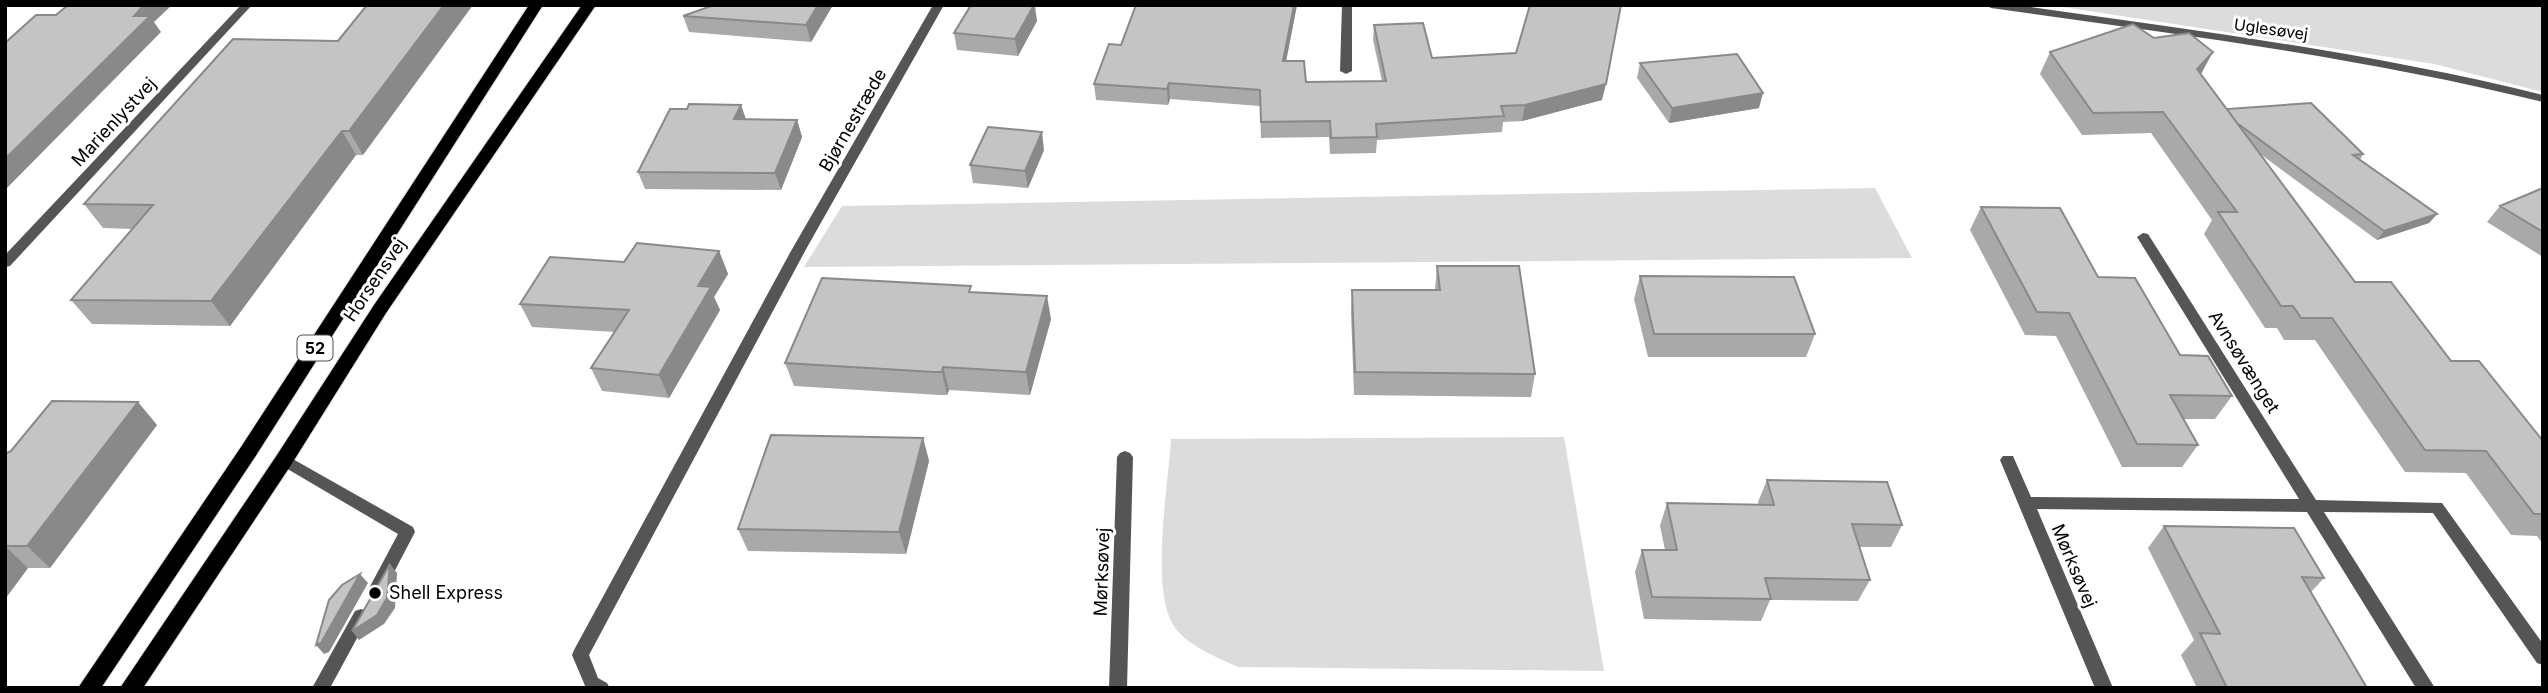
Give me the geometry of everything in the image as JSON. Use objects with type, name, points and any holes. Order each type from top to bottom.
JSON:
[{"type":"main road","name":"Horsensvej","points":[[89,688],[248,452],[536,5]]},
{"type":"main road","name":"Horsensvej","points":[[131,688],[284,460],[380,309],[589,5]]},
{"type":"street","name":"Marienlystvej","points":[[5,263],[247,5]]},
{"type":"street","name":"Bjørnestræde","points":[[601,688],[592,683],[580,655],[798,251],[939,5]]},
{"type":"street","points":[[1346,71],[1347,5]]},
{"type":"street","name":"Uglesøvej","points":[[1991,5],[2318,52],[2481,83],[2543,99]]},
{"type":"street","name":"Avnsøvænget","points":[[2143,237],[2426,688]]},
{"type":"street","name":"Mørksøvej","points":[[1118,688],[1125,457]]},
{"type":"street","points":[[284,460],[407,533],[321,688]]},
{"type":"street","name":"Mørksøvej","points":[[2008,460],[2104,688]]},
{"type":"street","points":[[2027,503],[2437,507],[2543,658]]},
{"type":"shaded area","points":[[2050,5],[2543,5],[2543,92],[2434,64]]},
{"type":"shaded area","points":[[1875,188],[1912,258],[804,267],[842,206]]},
{"type":"shaded area","points":[[1564,437],[1604,671],[1239,667],[1192,644],[1172,623],[1166,606],[1162,560],[1171,439]]},
{"type":"building","points":[[68,5],[144,5],[134,16],[150,16],[5,159],[5,43],[36,15],[56,15]]},
{"type":"building","points":[[367,5],[444,5],[349,131],[342,131],[211,301],[71,300],[153,205],[84,204],[233,39],[338,41]]},
{"type":"building","points":[[714,5],[818,5],[806,25],[683,16]]},
{"type":"building","points":[[971,5],[1034,5],[1015,39],[954,33]]},
{"type":"building","points":[[1136,5],[1294,5],[1283,61],[1304,61],[1306,82],[1386,81],[1374,25],[1423,23],[1432,58],[1516,53],[1530,5],[1621,5],[1606,84],[1525,105],[1501,106],[1504,116],[1376,124],[1377,137],[1331,138],[1330,121],[1261,122],[1260,90],[1169,83],[1167,89],[1094,84],[1109,44],[1121,45]]},
{"type":"building","points":[[2133,24],[2154,38],[2189,33],[2213,52],[2197,69],[2355,282],[2391,282],[2451,361],[2479,361],[2543,441],[2543,514],[2534,514],[2486,451],[2425,450],[2332,318],[2301,318],[2293,306],[2281,306],[2218,212],[2237,212],[2163,112],[2093,113],[2050,52]]},
{"type":"building","points":[[1737,54],[1763,93],[1672,108],[1640,63]]},
{"type":"building","points":[[2311,103],[2363,154],[2353,155],[2437,214],[2384,231],[2237,123],[2227,109]]},
{"type":"building","points":[[689,104],[741,105],[734,119],[797,120],[775,173],[638,172],[670,109],[687,109]]},
{"type":"building","points":[[988,127],[1042,132],[1025,171],[970,165]]},
{"type":"building","points":[[2543,188],[2543,232],[2500,206]]},
{"type":"building","points":[[1981,207],[2060,208],[2098,277],[2135,278],[2180,355],[2208,356],[2232,396],[2170,395],[2198,445],[2137,444],[2069,313],[2037,312]]},
{"type":"building","points":[[637,243],[719,251],[698,286],[711,287],[659,375],[591,368],[629,310],[520,304],[550,257],[624,262]]},
{"type":"building","points":[[1437,266],[1519,266],[1535,374],[1355,372],[1352,290],[1440,290]]},
{"type":"building","points":[[1640,276],[1794,277],[1815,334],[1654,334]]},
{"type":"building","points":[[822,278],[971,286],[969,292],[1047,296],[1026,372],[943,367],[942,372],[934,372],[785,363]]},
{"type":"building","points":[[52,401],[138,402],[27,546],[5,546],[5,454],[11,451]]},
{"type":"building","points":[[771,435],[923,438],[899,532],[738,529]]},
{"type":"building","points":[[1767,480],[1887,482],[1902,525],[1852,524],[1870,580],[1765,578],[1771,599],[1652,597],[1642,550],[1677,550],[1667,503],[1774,505]]},
{"type":"building","points":[[2164,526],[2294,528],[2324,578],[2302,577],[2367,688],[2227,688],[2200,633],[2220,634]]},
{"type":"building","points":[[390,564],[387,598],[377,615],[352,631]]},
{"type":"building","points":[[360,574],[321,643],[316,645],[329,600],[342,585]]},
{"type":"place","name":"Shell Express","points":[[375,593]]}]
